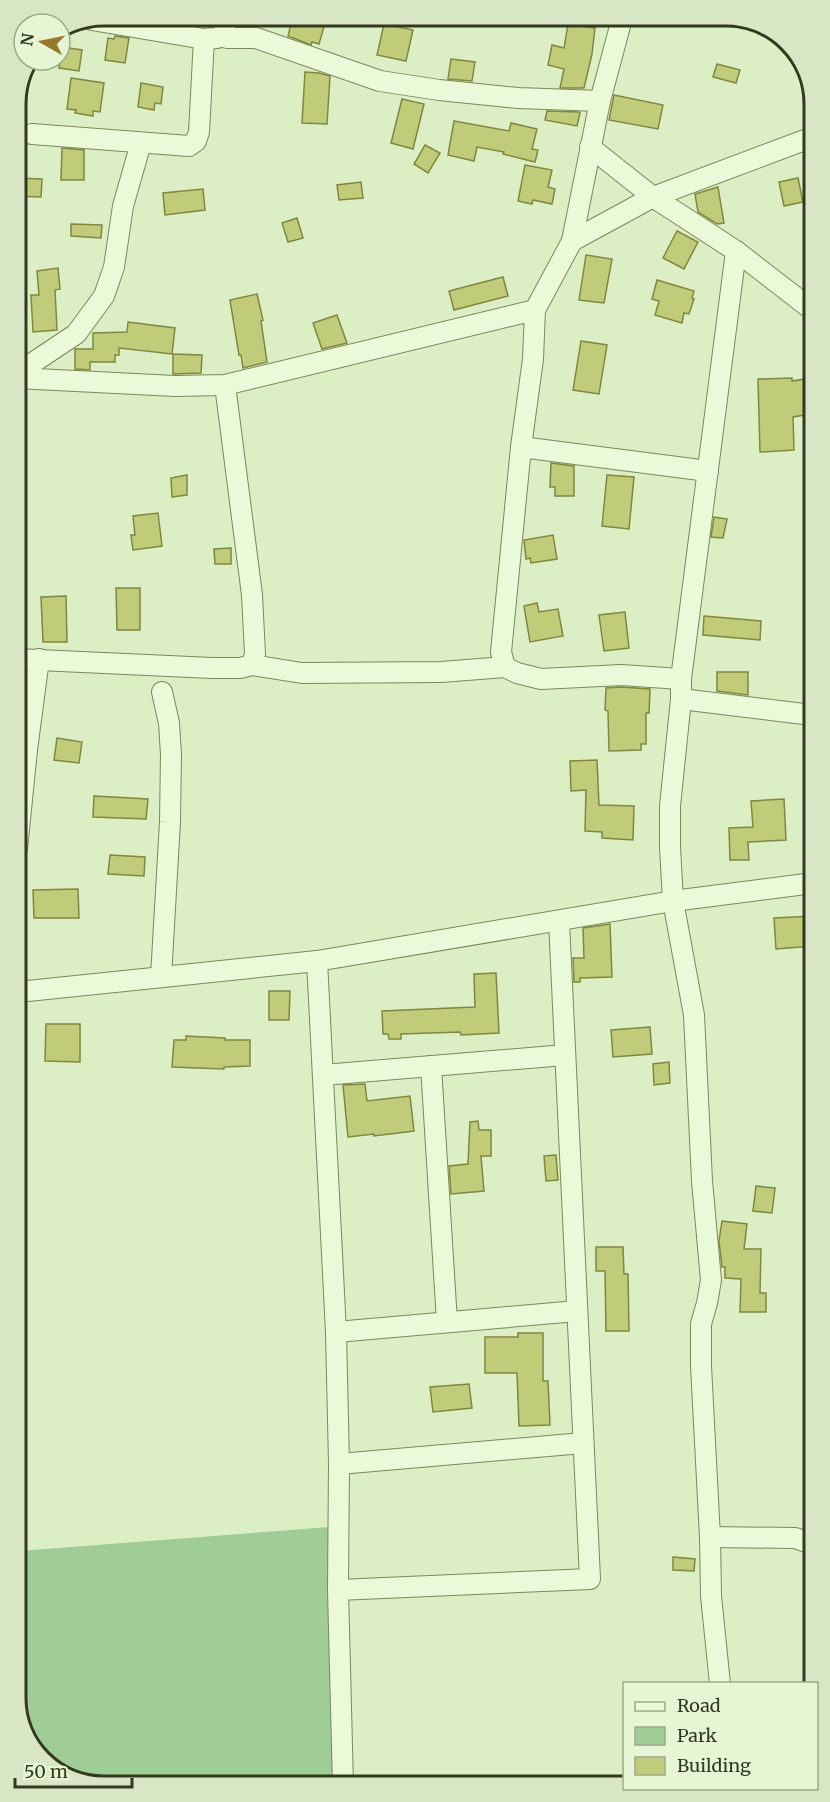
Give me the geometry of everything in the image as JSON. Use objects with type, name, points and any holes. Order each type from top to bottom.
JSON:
[{"type":"street","points":[[127,26],[204,39],[256,38],[380,81],[439,90],[600,101]]},
{"type":"street","points":[[224,26],[227,38]]},
{"type":"street","points":[[505,667],[501,652],[532,359],[535,310],[572,241],[600,101],[619,26]]},
{"type":"street","points":[[33,134],[189,146],[196,141],[199,132],[204,39]]},
{"type":"street","points":[[572,241],[653,197],[804,140]]},
{"type":"street","points":[[26,369],[76,334],[104,296],[114,267],[123,206],[141,142]]},
{"type":"street","points":[[590,147],[653,197],[736,251],[804,304]]},
{"type":"street","points":[[720,1682],[711,1596],[701,1366],[701,1324],[711,1280],[702,1181],[694,1015],[673,901],[670,806],[681,679],[736,251]]},
{"type":"street","points":[[26,377],[175,386],[225,385],[535,310]]},
{"type":"street","points":[[225,385],[252,595],[255,654],[252,665]]},
{"type":"street","points":[[521,447],[708,471]]},
{"type":"street","points":[[26,658],[221,668],[240,668],[252,665],[302,673],[441,672],[505,667],[517,673],[541,679],[621,675],[681,679]]},
{"type":"street","points":[[26,760],[39,659]]},
{"type":"street","points":[[161,977],[170,822],[171,754],[169,723],[162,692]]},
{"type":"street","points":[[681,699],[804,714]]},
{"type":"street","points":[[26,991],[317,961],[673,901],[804,884]]},
{"type":"street","points":[[338,1590],[590,1579],[558,921]]},
{"type":"street","points":[[317,961],[336,1332],[339,1464],[338,1590],[343,1776]]},
{"type":"street","points":[[323,1075],[565,1054]]},
{"type":"street","points":[[430,1066],[447,1322]]},
{"type":"street","points":[[336,1332],[577,1311]]},
{"type":"street","points":[[339,1464],[583,1443]]},
{"type":"street","points":[[710,1537],[795,1538],[804,1541]]},
{"type":"green space","points":[[330,1527],[336,1776],[98,1776],[88,1775],[64,1766],[48,1754],[39,1742],[26,1709],[26,1550]]},
{"type":"building","points":[[290,26],[324,26],[319,44],[312,42],[311,45],[288,36]]},
{"type":"building","points":[[384,26],[413,30],[406,61],[377,55]]},
{"type":"building","points":[[568,26],[595,28],[584,88],[560,88],[564,69],[548,65],[552,45],[564,48]]},
{"type":"building","points":[[115,36],[129,38],[125,63],[105,60],[108,38],[114,39]]},
{"type":"building","points":[[72,48],[82,50],[79,71],[72,70]]},
{"type":"building","points":[[451,59],[475,62],[472,81],[448,79]]},
{"type":"building","points":[[717,64],[740,70],[736,83],[713,77]]},
{"type":"building","points":[[305,72],[330,76],[327,124],[302,123]]},
{"type":"building","points":[[71,78],[104,83],[100,112],[93,111],[93,116],[67,109]]},
{"type":"building","points":[[141,83],[163,87],[161,104],[155,103],[154,110],[138,107]]},
{"type":"building","points":[[614,95],[663,105],[658,129],[609,120]]},
{"type":"building","points":[[402,99],[424,104],[413,149],[391,143]]},
{"type":"building","points":[[547,111],[579,112],[577,126],[545,120]]},
{"type":"building","points":[[454,121],[509,131],[511,123],[537,129],[532,149],[538,150],[535,162],[503,154],[504,152],[477,147],[474,161],[448,155]]},
{"type":"building","points":[[425,145],[440,153],[428,173],[414,164]]},
{"type":"building","points":[[62,148],[84,150],[84,180],[61,180]]},
{"type":"building","points":[[525,165],[552,170],[548,187],[555,189],[552,204],[533,200],[532,204],[518,201]]},
{"type":"building","points":[[26,178],[42,179],[41,197],[26,196]]},
{"type":"building","points":[[798,178],[803,202],[784,206],[779,182]]},
{"type":"building","points":[[361,182],[363,198],[339,200],[337,185]]},
{"type":"building","points":[[718,187],[724,223],[717,224],[698,212],[695,194]]},
{"type":"building","points":[[203,189],[205,210],[165,215],[163,193]]},
{"type":"building","points":[[297,218],[303,238],[288,242],[282,223]]},
{"type":"building","points":[[71,224],[102,225],[101,238],[71,236]]},
{"type":"building","points":[[677,231],[698,242],[684,269],[663,258]]},
{"type":"building","points":[[586,255],[612,259],[604,303],[579,300]]},
{"type":"building","points":[[58,268],[60,289],[55,290],[57,330],[33,332],[31,295],[39,295],[37,271]]},
{"type":"building","points":[[503,277],[508,296],[454,310],[449,291]]},
{"type":"building","points":[[657,280],[694,291],[689,314],[684,313],[682,323],[655,315],[659,301],[652,299]]},
{"type":"building","points":[[257,294],[263,320],[261,321],[267,362],[243,368],[230,300]]},
{"type":"building","points":[[337,315],[347,343],[322,349],[313,323]]},
{"type":"building","points":[[128,322],[175,328],[172,354],[119,348],[119,355],[115,355],[115,362],[90,362],[90,370],[75,369],[75,349],[93,349],[93,333],[127,332]]},
{"type":"building","points":[[581,341],[607,345],[599,394],[573,390]]},
{"type":"building","points":[[173,354],[202,355],[201,373],[173,374]]},
{"type":"building","points":[[792,378],[792,381],[804,379],[804,415],[793,417],[794,450],[760,452],[758,379]]},
{"type":"building","points":[[551,463],[574,466],[574,496],[555,496],[555,487],[550,487]]},
{"type":"building","points":[[187,475],[187,495],[172,497],[171,478]]},
{"type":"building","points":[[607,475],[634,477],[629,529],[602,526]]},
{"type":"building","points":[[158,513],[162,546],[133,550],[131,535],[135,535],[133,516]]},
{"type":"building","points":[[714,517],[727,519],[723,538],[711,537]]},
{"type":"building","points":[[553,535],[557,559],[531,563],[530,558],[526,559],[524,540]]},
{"type":"building","points":[[231,548],[231,564],[215,564],[214,549]]},
{"type":"building","points":[[116,588],[140,588],[140,630],[117,630]]},
{"type":"building","points":[[66,596],[67,642],[43,642],[41,597]]},
{"type":"building","points":[[537,603],[539,612],[558,609],[563,636],[530,642],[524,606]]},
{"type":"building","points":[[625,612],[629,648],[604,651],[599,615]]},
{"type":"building","points":[[704,616],[761,621],[760,640],[703,635]]},
{"type":"building","points":[[717,672],[748,672],[748,695],[717,691]]},
{"type":"building","points":[[606,688],[650,689],[649,713],[646,713],[646,744],[641,744],[641,750],[609,751],[608,711],[605,710]]},
{"type":"building","points":[[57,738],[82,742],[79,763],[54,760]]},
{"type":"building","points":[[597,760],[599,805],[634,806],[633,840],[602,838],[602,832],[585,831],[586,790],[571,791],[570,761]]},
{"type":"building","points":[[94,796],[148,799],[146,819],[93,817]]},
{"type":"building","points":[[784,799],[786,840],[748,842],[749,860],[730,860],[729,828],[753,827],[751,801]]},
{"type":"building","points":[[110,855],[145,857],[144,876],[108,874]]},
{"type":"building","points":[[78,889],[79,918],[34,918],[33,890]]},
{"type":"building","points":[[804,916],[804,947],[776,949],[774,918]]},
{"type":"building","points":[[610,924],[612,977],[580,978],[580,982],[574,982],[573,958],[584,958],[583,928]]},
{"type":"building","points":[[496,973],[499,1033],[401,1034],[401,1039],[389,1039],[388,1034],[383,1034],[382,1011],[475,1007],[474,974]]},
{"type":"building","points":[[269,991],[290,991],[289,1020],[269,1020]]},
{"type":"building","points":[[46,1024],[80,1024],[80,1062],[45,1061]]},
{"type":"building","points":[[650,1027],[652,1054],[613,1057],[611,1030]]},
{"type":"building","points":[[186,1036],[250,1040],[250,1066],[224,1067],[224,1069],[172,1067],[174,1040],[186,1040]]},
{"type":"building","points":[[669,1062],[670,1083],[654,1085],[653,1064]]},
{"type":"building","points":[[365,1084],[367,1101],[410,1096],[414,1131],[348,1137],[343,1085]]},
{"type":"building","points":[[478,1121],[479,1130],[491,1130],[491,1156],[481,1156],[484,1191],[451,1194],[449,1166],[468,1164],[470,1122]]},
{"type":"building","points":[[556,1155],[558,1180],[546,1181],[544,1156]]},
{"type":"building","points":[[756,1186],[775,1188],[772,1213],[753,1211]]},
{"type":"building","points":[[722,1221],[747,1224],[744,1249],[761,1249],[760,1293],[766,1293],[766,1312],[740,1312],[741,1279],[725,1278],[725,1267],[722,1267],[719,1241]]},
{"type":"building","points":[[596,1247],[623,1247],[624,1274],[628,1274],[629,1331],[606,1331],[605,1271],[596,1271]]},
{"type":"building","points":[[518,1333],[543,1333],[543,1381],[548,1381],[550,1425],[519,1426],[517,1373],[485,1373],[485,1337],[518,1337]]},
{"type":"building","points":[[469,1384],[472,1408],[433,1412],[430,1387]]},
{"type":"building","points":[[673,1557],[695,1559],[694,1571],[673,1570]]}]
